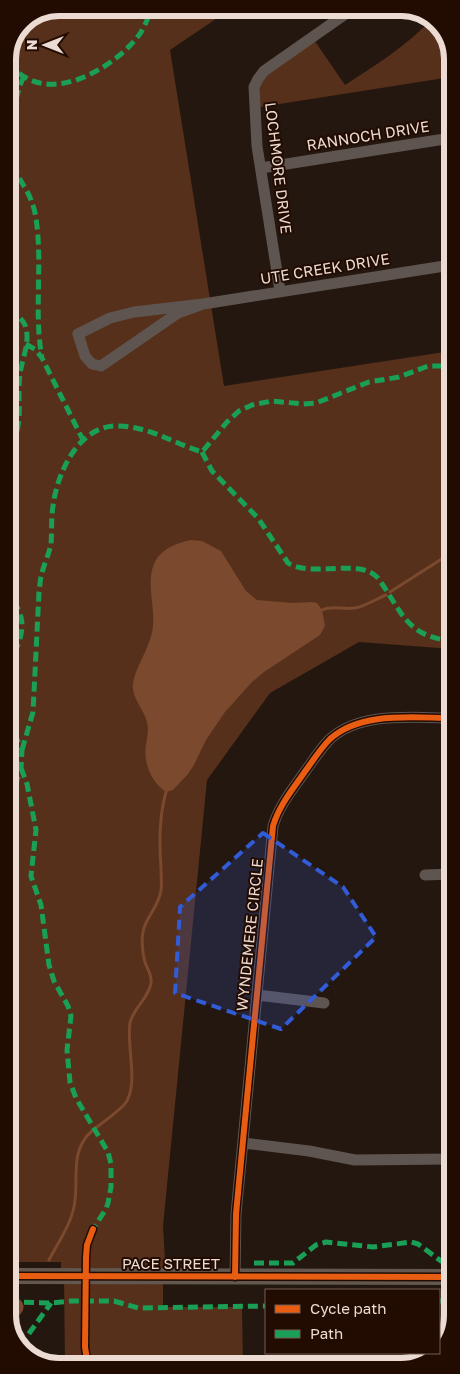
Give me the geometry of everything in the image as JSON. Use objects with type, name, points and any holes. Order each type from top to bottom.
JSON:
[{"type":"main road","name":"PACE STREET","points":[[16,1276],[444,1277]]},
{"type":"street","name":"LOCHMORE DRIVE","points":[[280,291],[256,131],[254,87],[258,79],[271,66],[343,16]]},
{"type":"street","name":"RANNOCH DRIVE","points":[[261,168],[444,139]]},
{"type":"street","name":"UTE CREEK DRIVE","points":[[203,304],[178,313],[102,366],[93,365],[85,356],[78,334],[110,318],[134,312],[203,304],[444,266]]},
{"type":"street","name":"WYNDEMERE CIRCLE","points":[[235,1277],[236,1214],[273,826],[284,800],[328,741],[347,728],[374,719],[444,718]]},
{"type":"street","points":[[425,874],[444,874]]},
{"type":"street","points":[[257,995],[324,1003]]},
{"type":"street","points":[[243,1143],[309,1151],[355,1160],[444,1159]]},
{"type":"highlighted area","points":[[263,833],[343,887],[376,937],[281,1029],[175,993],[180,907]]},
{"type":"shaded area","points":[[220,16],[170,50],[224,386],[444,352],[444,648],[359,642],[270,693],[207,780],[163,1226],[166,1277],[163,1277],[163,1307],[242,1307],[243,1358],[65,1358],[64,1277],[61,1277],[61,1262],[16,1262],[17,51],[23,35],[35,23],[51,17]]},
{"type":"shaded area","points":[[426,25],[437,35],[444,59],[444,78],[254,108],[255,84],[312,37],[345,85]]},
{"type":"shaded area","points":[[191,540],[202,541],[221,551],[246,591],[257,600],[317,603],[322,610],[325,626],[320,635],[264,672],[251,683],[225,712],[206,740],[188,774],[173,790],[166,792],[156,783],[147,765],[145,751],[148,725],[134,694],[133,683],[152,632],[151,579],[154,564],[160,554],[175,545]]},
{"type":"waterway","points":[[390,592],[444,557]]},
{"type":"waterway","points":[[322,610],[330,608],[355,608],[386,595]]},
{"type":"waterway","points":[[97,1127],[124,1105],[129,1097],[131,1088],[130,1023],[151,983],[151,976],[144,958],[142,936],[146,922],[160,896],[160,830],[166,792]]},
{"type":"waterway","points":[[49,1260],[71,1217],[75,1201],[77,1159],[84,1139],[92,1131]]},
{"type":"marked path","points":[[16,70],[28,79],[50,84],[79,79],[107,65],[119,55],[141,32],[149,16]]},
{"type":"marked path","points":[[16,98],[24,76]]},
{"type":"marked path","points":[[16,169],[31,199],[36,220],[39,259],[38,308],[42,358]]},
{"type":"marked path","points":[[16,315],[24,322],[27,331],[26,350],[20,374],[19,422],[16,435]]},
{"type":"marked path","points":[[26,344],[36,350],[42,358],[83,440]]},
{"type":"marked path","points":[[22,750],[33,712],[39,592],[41,575],[51,544],[52,511],[55,493],[65,466],[82,442],[92,433],[105,428],[119,426],[151,432],[202,452],[227,422],[239,411],[252,405],[272,401],[303,404],[316,403],[369,382],[399,377],[428,366],[444,366]]},
{"type":"marked path","points":[[202,452],[212,471],[258,518],[288,563],[309,569],[347,568],[369,572],[377,577],[406,620],[424,634],[444,640]]},
{"type":"marked path","points":[[16,604],[22,623],[16,649]]},
{"type":"marked path","points":[[16,737],[22,750],[21,768],[16,783]]},
{"type":"marked path","points":[[21,768],[27,784],[36,830],[31,876],[41,905],[49,965],[54,981],[68,1006],[71,1016],[67,1050],[70,1082],[76,1098],[108,1152],[111,1164],[111,1187],[108,1203],[91,1232]]},
{"type":"marked path","points":[[254,1263],[293,1263],[316,1245],[326,1242],[373,1247],[411,1242],[418,1244],[444,1262]]},
{"type":"marked path","points":[[16,1302],[114,1301],[138,1308],[265,1306]]},
{"type":"marked path","points":[[24,1340],[51,1303]]},
{"type":"cycle path","points":[[235,1277],[236,1214],[273,826],[286,798],[319,751],[330,739],[343,730],[357,724],[388,718],[444,718]]},
{"type":"cycle path","points":[[87,1358],[85,1347],[86,1257],[87,1245],[93,1229]]},
{"type":"cycle path","points":[[16,1276],[444,1277]]}]
